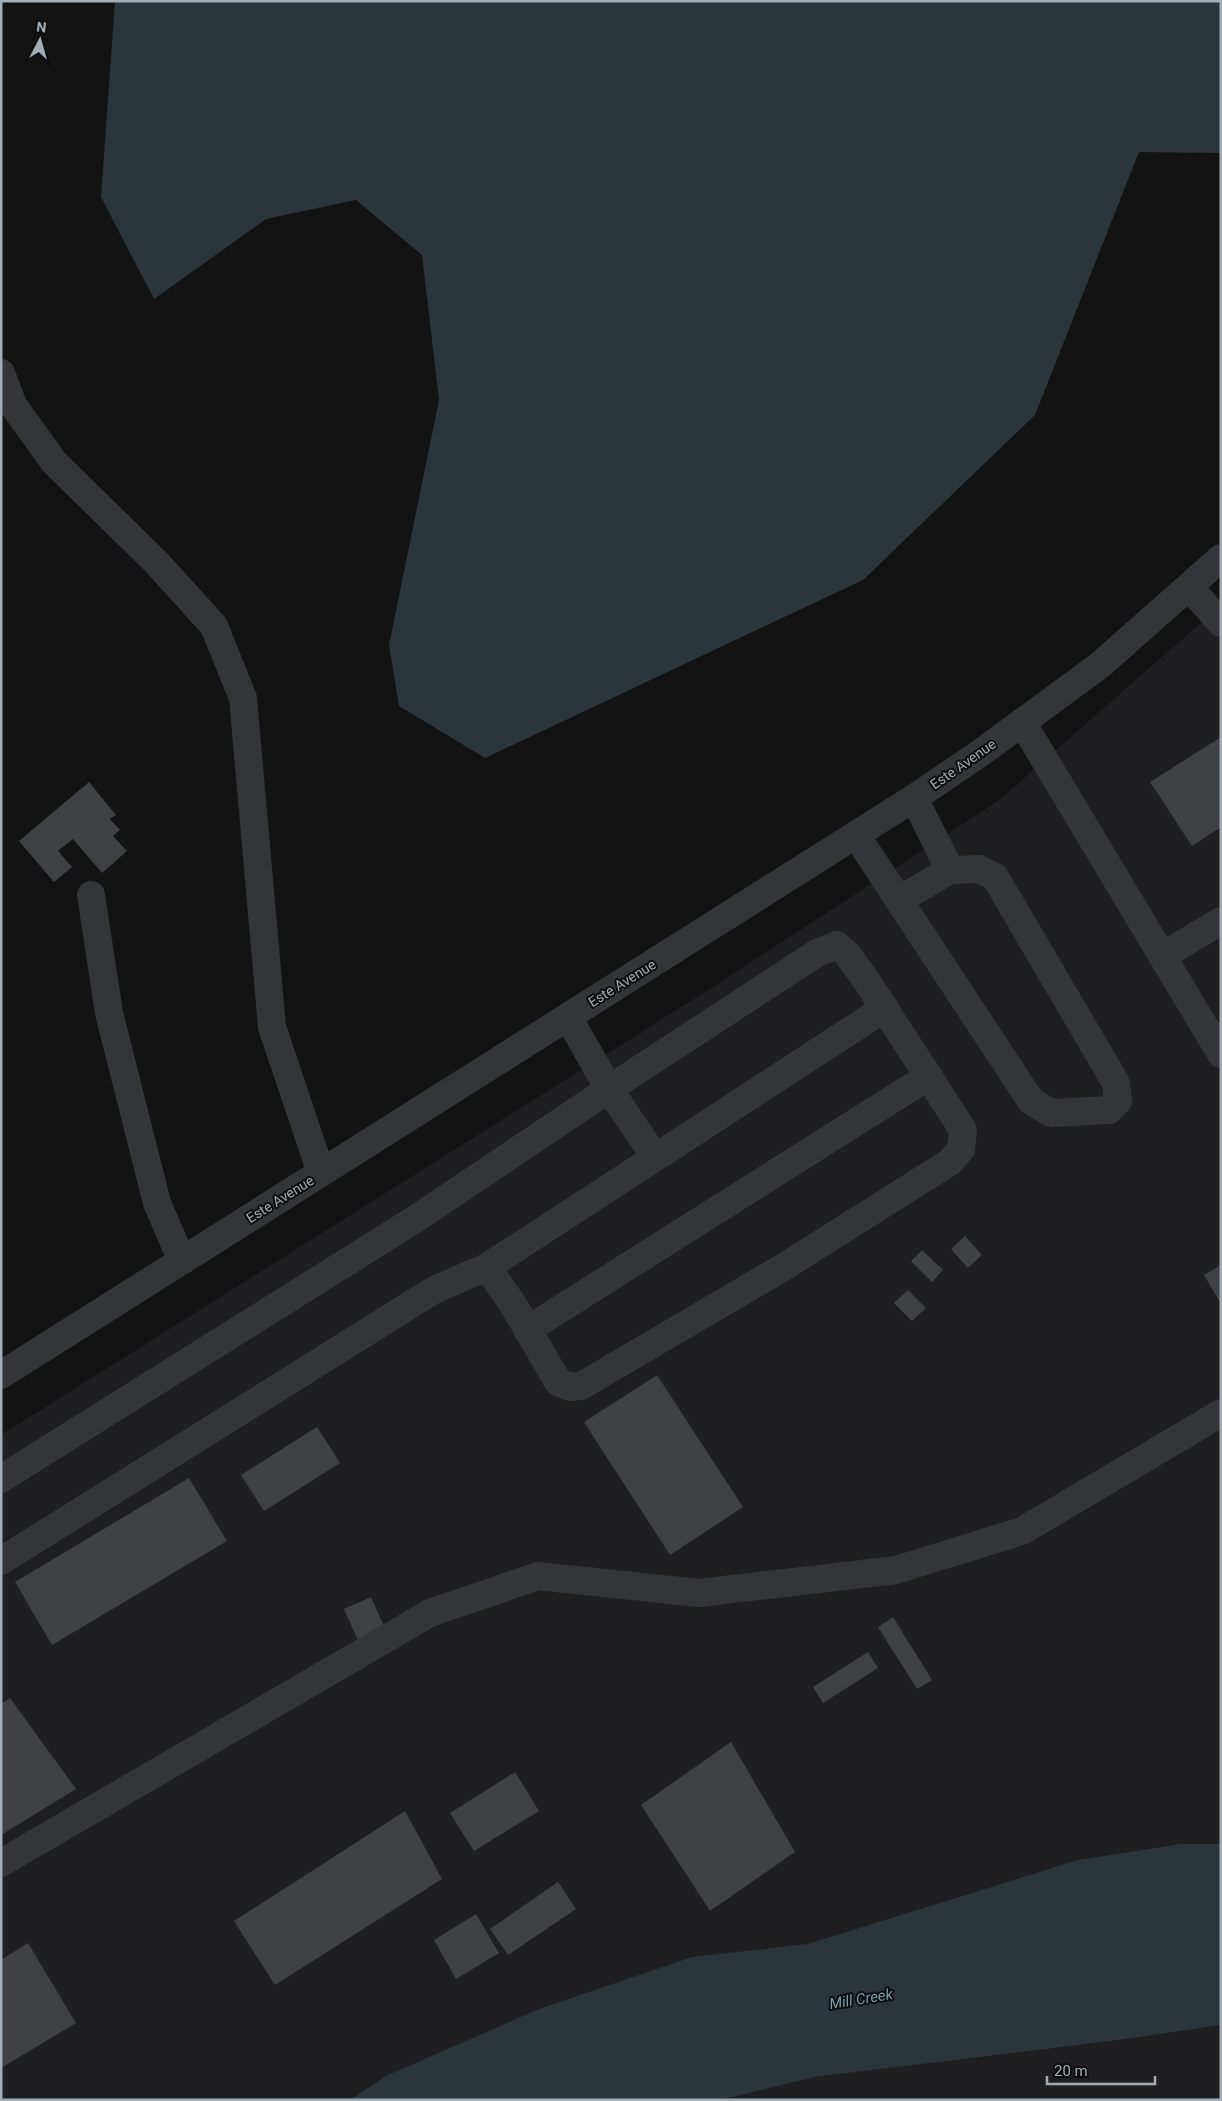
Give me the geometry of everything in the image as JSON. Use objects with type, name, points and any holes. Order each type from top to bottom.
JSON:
[{"type":"street","points":[[1,373],[13,406],[54,462],[156,562],[214,626],[243,698],[272,1027],[321,1173]]},
{"type":"street","name":"Este Avenue","points":[[1,1375],[914,798],[1100,665],[1221,558]]},
{"type":"street","points":[[1189,587],[1221,623]]},
{"type":"street","points":[[1022,722],[1221,1054]]},
{"type":"street","points":[[914,798],[950,870]]},
{"type":"street","points":[[856,835],[899,900],[1032,1101],[1051,1113],[1108,1110],[1118,1101],[1116,1083],[995,877],[979,869],[950,870],[899,900]]},
{"type":"street","points":[[91,895],[109,1013],[157,1203],[182,1262]]},
{"type":"street","points":[[1162,956],[1221,921]]},
{"type":"street","points":[[1,1480],[417,1218],[818,953],[837,945],[848,955],[885,1008],[963,1130],[961,1149],[950,1162],[782,1268],[582,1386],[570,1387],[558,1382],[487,1267]]},
{"type":"street","points":[[1,1561],[434,1290],[487,1267],[885,1008]]},
{"type":"street","points":[[568,1017],[610,1089],[655,1157]]},
{"type":"street","points":[[527,1330],[929,1076]]},
{"type":"street","points":[[1,1863],[430,1613],[538,1576],[699,1593],[896,1570],[1022,1531],[1221,1413]]},
{"type":"shaded area","points":[[1221,605],[1221,2100],[1,2100],[1,1435],[713,987],[998,801]]},
{"type":"water","points":[[115,1],[1221,1],[1221,153],[1139,152],[1035,415],[863,580],[485,758],[399,706],[389,645],[439,400],[422,255],[356,200],[266,219],[154,299],[101,197]]},
{"type":"water","name":"Mill Creek","points":[[1181,1844],[1221,1844],[1221,2025],[1118,2040],[814,2077],[720,2100],[350,2100],[386,2076],[539,2009],[692,1957],[808,1944],[1078,1860]]},
{"type":"building","points":[[1221,737],[1221,827],[1192,846],[1150,782]]},
{"type":"building","points":[[89,782],[116,815],[110,819],[120,830],[113,836],[127,851],[102,873],[73,839],[58,851],[72,867],[54,882],[19,841]]},
{"type":"building","points":[[965,1236],[982,1255],[968,1268],[951,1249]]},
{"type":"building","points":[[922,1250],[943,1270],[932,1282],[911,1261]]},
{"type":"building","points":[[1221,1265],[1221,1304],[1204,1275]]},
{"type":"building","points":[[908,1290],[926,1308],[912,1321],[894,1303]]},
{"type":"building","points":[[657,1375],[743,1507],[670,1555],[584,1422]]},
{"type":"building","points":[[317,1427],[340,1463],[264,1511],[241,1475]]},
{"type":"building","points":[[189,1478],[227,1541],[52,1645],[15,1582]]},
{"type":"building","points":[[371,1597],[387,1633],[360,1645],[344,1609]]},
{"type":"building","points":[[893,1617],[932,1680],[917,1689],[878,1627]]},
{"type":"building","points":[[868,1652],[878,1668],[823,1703],[813,1687]]},
{"type":"building","points":[[10,1698],[76,1789],[1,1835],[1,1704]]},
{"type":"building","points":[[731,1742],[795,1852],[710,1911],[641,1805]]},
{"type":"building","points":[[515,1772],[539,1811],[474,1851],[450,1813]]},
{"type":"building","points":[[405,1811],[442,1879],[275,1985],[234,1921]]},
{"type":"building","points":[[558,1882],[576,1909],[508,1955],[490,1929]]},
{"type":"building","points":[[476,1914],[499,1953],[456,1979],[434,1940]]},
{"type":"building","points":[[28,1943],[76,2023],[1,2068],[1,1960]]}]
